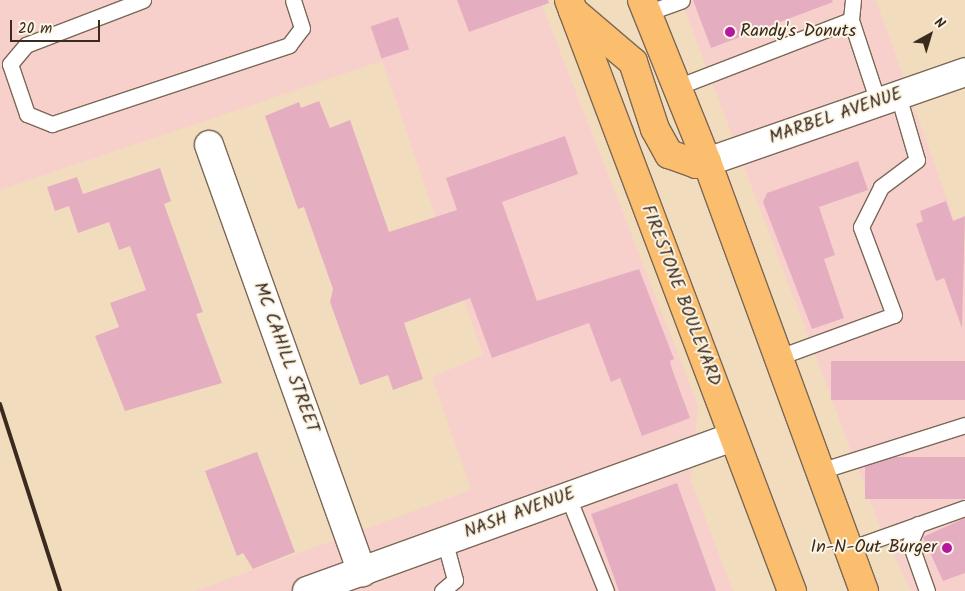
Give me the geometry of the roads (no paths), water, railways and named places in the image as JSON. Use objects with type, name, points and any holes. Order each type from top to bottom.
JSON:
[{"type":"main road","points":[[570,5],[633,62],[655,129],[670,154],[696,164],[707,162]]},
{"type":"main road","name":"FIRESTONE BOULEVARD","points":[[570,5],[792,591]]},
{"type":"main road","points":[[644,6],[707,162],[864,591]]},
{"type":"street","name":"MARBEL AVENUE","points":[[707,162],[965,72]]},
{"type":"street","name":"MC CAHILL STREET","points":[[208,145],[362,572]]},
{"type":"street","name":"NASH AVENUE","points":[[307,591],[734,437]]},
{"type":"lane","points":[[143,0],[26,45],[10,64],[27,114],[52,124],[289,46],[302,28],[293,0]]},
{"type":"lane","points":[[644,6],[682,0]]},
{"type":"lane","points":[[779,356],[894,316],[861,227],[880,187],[917,160],[851,20],[852,0]]},
{"type":"lane","points":[[677,87],[851,20]]},
{"type":"lane","points":[[820,471],[965,426]]},
{"type":"lane","points":[[568,497],[606,591]]},
{"type":"lane","points":[[849,549],[965,508]]},
{"type":"lane","points":[[918,524],[910,543],[927,591]]},
{"type":"lane","points":[[442,591],[455,580],[445,542]]},
{"type":"railway","points":[[0,404],[60,591]]},
{"type":"place","name":"Randy's Donuts","points":[[730,32]]},
{"type":"place","name":"In-N-Out Burger","points":[[947,548]]}]
